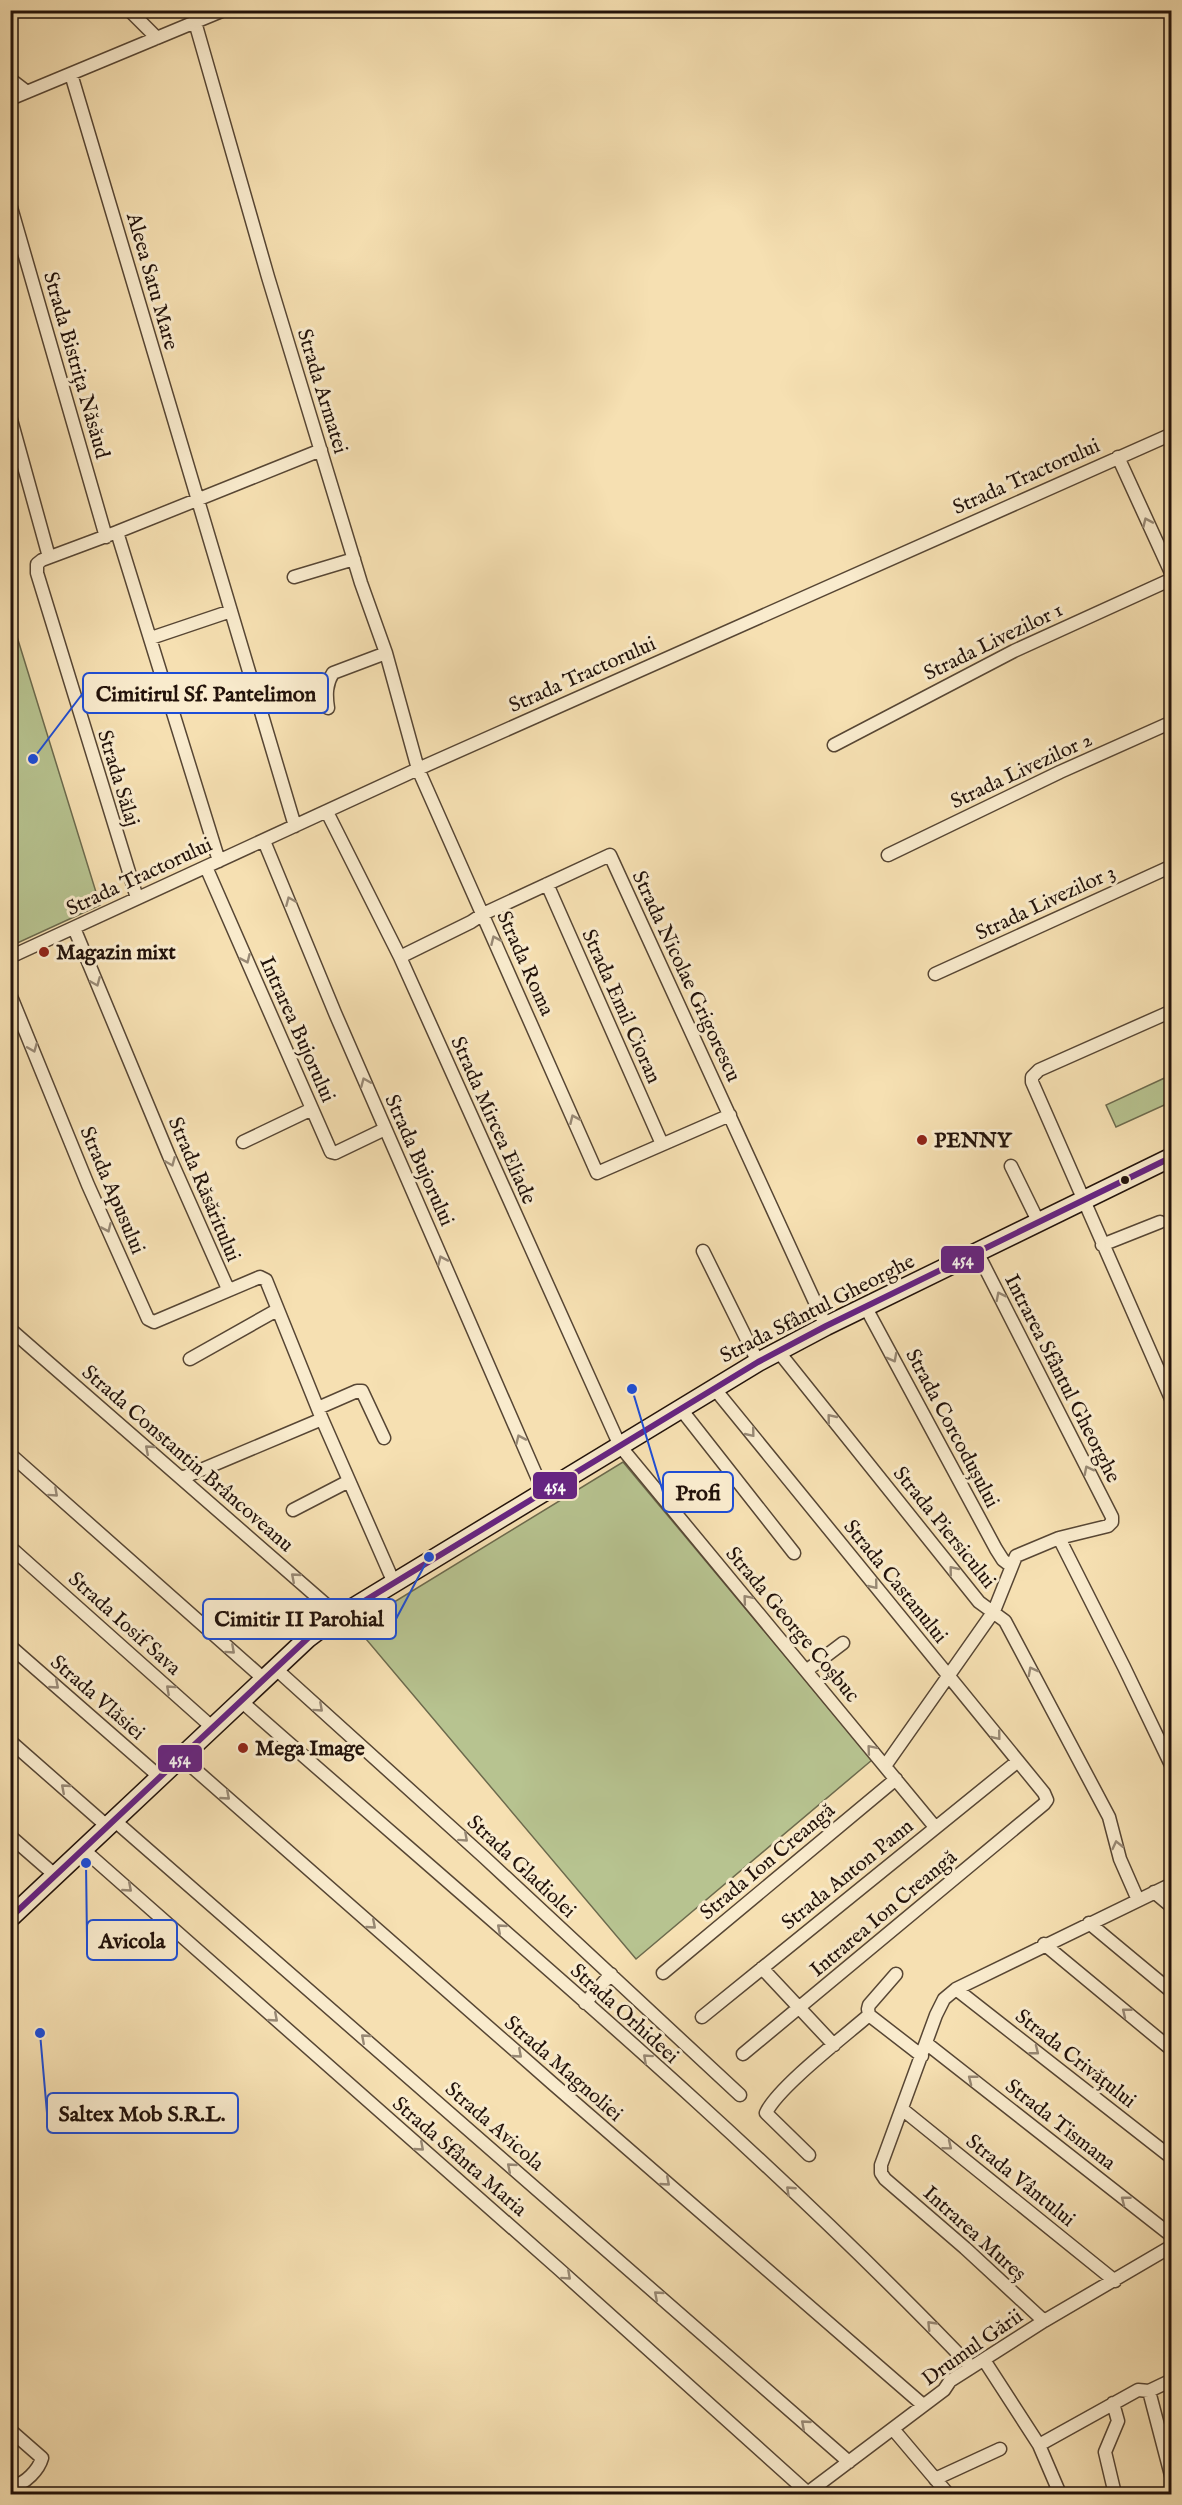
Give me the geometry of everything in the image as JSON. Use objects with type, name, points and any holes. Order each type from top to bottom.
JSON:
[{"type":"street","points":[[129,10],[157,38]]},
{"type":"street","points":[[10,99],[224,10]]},
{"type":"street","name":"Strada Armatei","points":[[195,22],[268,277],[354,559],[386,653],[418,769]]},
{"type":"street","name":"Aleea Satu Mare","points":[[71,74],[295,826]]},
{"type":"street","points":[[10,79],[27,92]]},
{"type":"street","name":"Strada Bistrița Năsăud","points":[[10,204],[112,534],[151,638],[219,861]]},
{"type":"street","points":[[10,416],[49,557],[321,450]]},
{"type":"street","name":"Strada Tractorului","points":[[10,957],[418,769],[1172,434]]},
{"type":"street","points":[[1118,457],[1172,577]]},
{"type":"street","name":"Strada Sălaj","points":[[49,557],[37,564],[37,573],[137,898]]},
{"type":"street","points":[[294,577],[354,559]]},
{"type":"street","name":"Strada Livezilor 1","points":[[834,745],[1014,651],[1172,577]]},
{"type":"street","points":[[151,638],[231,611]]},
{"type":"street","points":[[328,708],[328,680],[333,673],[386,653]]},
{"type":"street","name":"Strada Livezilor 2","points":[[888,855],[1060,772],[1172,722]]},
{"type":"street","name":"Strada Roma","points":[[418,769],[597,1173],[662,1144]]},
{"type":"street","name":"Strada Mircea Eliade","points":[[327,812],[400,957],[620,1446]]},
{"type":"street","name":"Strada Bujorului","points":[[264,841],[385,1129],[544,1493]]},
{"type":"street","name":"Strada Nicolae Grigorescu","points":[[400,957],[483,914],[610,855],[826,1326]]},
{"type":"street","name":"Strada Livezilor 3","points":[[935,974],[1172,866]]},
{"type":"street","name":"Intrarea Bujorului","points":[[206,867],[333,1153],[385,1129]]},
{"type":"street","name":"Strada Emil Cioran","points":[[547,884],[662,1144]]},
{"type":"street","name":"Strada Răsăritului","points":[[74,927],[169,1156],[228,1289],[263,1277],[266,1280],[320,1414],[394,1583]]},
{"type":"street","name":"Strada Apusului","points":[[10,994],[88,1185],[150,1322],[228,1289]]},
{"type":"street","points":[[1172,1011],[1039,1070],[1032,1077],[1033,1088],[1172,1401]]},
{"type":"street","points":[[243,1142],[312,1109]]},
{"type":"street","points":[[662,1144],[730,1115]]},
{"type":"street","name":"Strada Sfântul Gheorghe","points":[[10,1918],[270,1674],[318,1630],[339,1616],[758,1362],[865,1306],[1172,1157]]},
{"type":"street","points":[[1011,1166],[1038,1221]]},
{"type":"street","points":[[1102,1245],[1160,1222]]},
{"type":"street","points":[[703,1251],[758,1362]]},
{"type":"street","name":"Intrarea Sfântul Gheorghe","points":[[977,1252],[1112,1517],[1112,1522],[1108,1526],[1059,1538]]},
{"type":"street","name":"Strada Corcodușului","points":[[865,1306],[996,1549],[1003,1560],[1011,1566]]},
{"type":"street","points":[[190,1359],[277,1310]]},
{"type":"street","name":"Strada Constantin Brâncoveanu","points":[[10,1329],[339,1616]]},
{"type":"street","name":"Strada Piersicului","points":[[778,1351],[979,1602],[1005,1621],[1105,1808],[1113,1828],[1120,1859],[1138,1900]]},
{"type":"street","name":"Strada Castanului","points":[[714,1388],[1018,1761],[1047,1800]]},
{"type":"street","points":[[182,1478],[320,1414],[357,1391],[362,1391],[384,1438]]},
{"type":"street","points":[[680,1408],[794,1553]]},
{"type":"street","name":"Strada George Coșbuc","points":[[620,1446],[935,1827]]},
{"type":"street","name":"Strada Gladiolei","points":[[10,1454],[270,1674],[611,1974],[740,2095]]},
{"type":"street","points":[[293,1510],[349,1481]]},
{"type":"street","points":[[885,1767],[947,1675],[994,1611],[1011,1566],[1021,1552],[1059,1538],[1172,1767]]},
{"type":"street","name":"Strada Iosif Sava","points":[[10,1547],[213,1728]]},
{"type":"street","points":[[806,1671],[843,1643]]},
{"type":"street","name":"Strada Vlăsiei","points":[[10,1646],[161,1778]]},
{"type":"street","name":"Strada Orhideei","points":[[241,1701],[585,2002],[852,2248],[971,2367]]},
{"type":"street","name":"Strada Avicola","points":[[10,1741],[112,1824],[849,2462]]},
{"type":"street","name":"Strada Magnoliei","points":[[182,1758],[923,2405]]},
{"type":"street","name":"Strada Anton Pann","points":[[702,2017],[1018,1761]]},
{"type":"street","name":"Strada Ion Creangă","points":[[663,1973],[896,1779]]},
{"type":"street","name":"Intrarea Ion Creangă","points":[[743,2054],[1047,1800]]},
{"type":"street","points":[[10,1836],[56,1876]]},
{"type":"street","name":"Strada Sfânta Maria","points":[[84,1850],[560,2270],[807,2494]]},
{"type":"street","points":[[902,2109],[941,2004],[956,1989],[1044,1944],[1172,1884]]},
{"type":"street","points":[[1154,1892],[1172,1907]]},
{"type":"street","points":[[1089,1923],[1172,1992]]},
{"type":"street","points":[[1044,1944],[1172,2050]]},
{"type":"street","points":[[762,1968],[834,2045]]},
{"type":"street","points":[[585,2002],[611,1974]]},
{"type":"street","points":[[809,2154],[766,2113],[789,2086],[869,2015],[869,2005],[896,1974]]},
{"type":"street","name":"Strada Crivățului","points":[[956,1989],[1172,2158]]},
{"type":"street","name":"Strada Tismana","points":[[869,2015],[924,2049],[1172,2236]]},
{"type":"street","name":"Intrarea Mureș","points":[[902,2109],[881,2165],[881,2173],[885,2179],[965,2248],[1044,2321]]},
{"type":"street","name":"Strada Vântului","points":[[902,2109],[1115,2281]]},
{"type":"street","name":"Drumul Gării","points":[[807,2494],[944,2390],[950,2381],[1044,2321],[1172,2246]]},
{"type":"street","points":[[984,2360],[1039,2445],[1060,2494]]},
{"type":"street","points":[[1039,2445],[1138,2390],[1149,2391],[1172,2380]]},
{"type":"street","points":[[1149,2391],[1172,2478]]},
{"type":"street","points":[[1113,2403],[1118,2421],[1105,2452],[1115,2494]]},
{"type":"street","points":[[892,2429],[948,2494]]},
{"type":"street","points":[[10,2430],[42,2458],[41,2463],[24,2482],[12,2486]]},
{"type":"street","points":[[934,2479],[999,2449]]},
{"type":"green space","points":[[10,614],[100,905],[13,945],[10,937]]},
{"type":"green space","points":[[1171,1075],[1171,1102],[1116,1127],[1106,1105]]},
{"type":"green space","points":[[623,1462],[872,1760],[636,1959],[355,1626]]},
{"type":"transit line","name":"454","points":[[10,1918],[308,1638],[328,1623],[758,1362],[826,1326],[1172,1157]]},
{"type":"place","name":"Cimitirul Sf. Pantelimon","points":[[33,759]]},
{"type":"place","name":"Magazin mixt","points":[[44,952]]},
{"type":"place","name":"PENNY","points":[[922,1140]]},
{"type":"place","name":"Profi","points":[[632,1389]]},
{"type":"place","name":"Cimitir II Parohial","points":[[429,1557]]},
{"type":"place","name":"Mega Image","points":[[243,1748]]},
{"type":"place","name":"Avicola","points":[[86,1863]]},
{"type":"place","name":"Saltex Mob S.R.L.","points":[[40,2033]]}]
